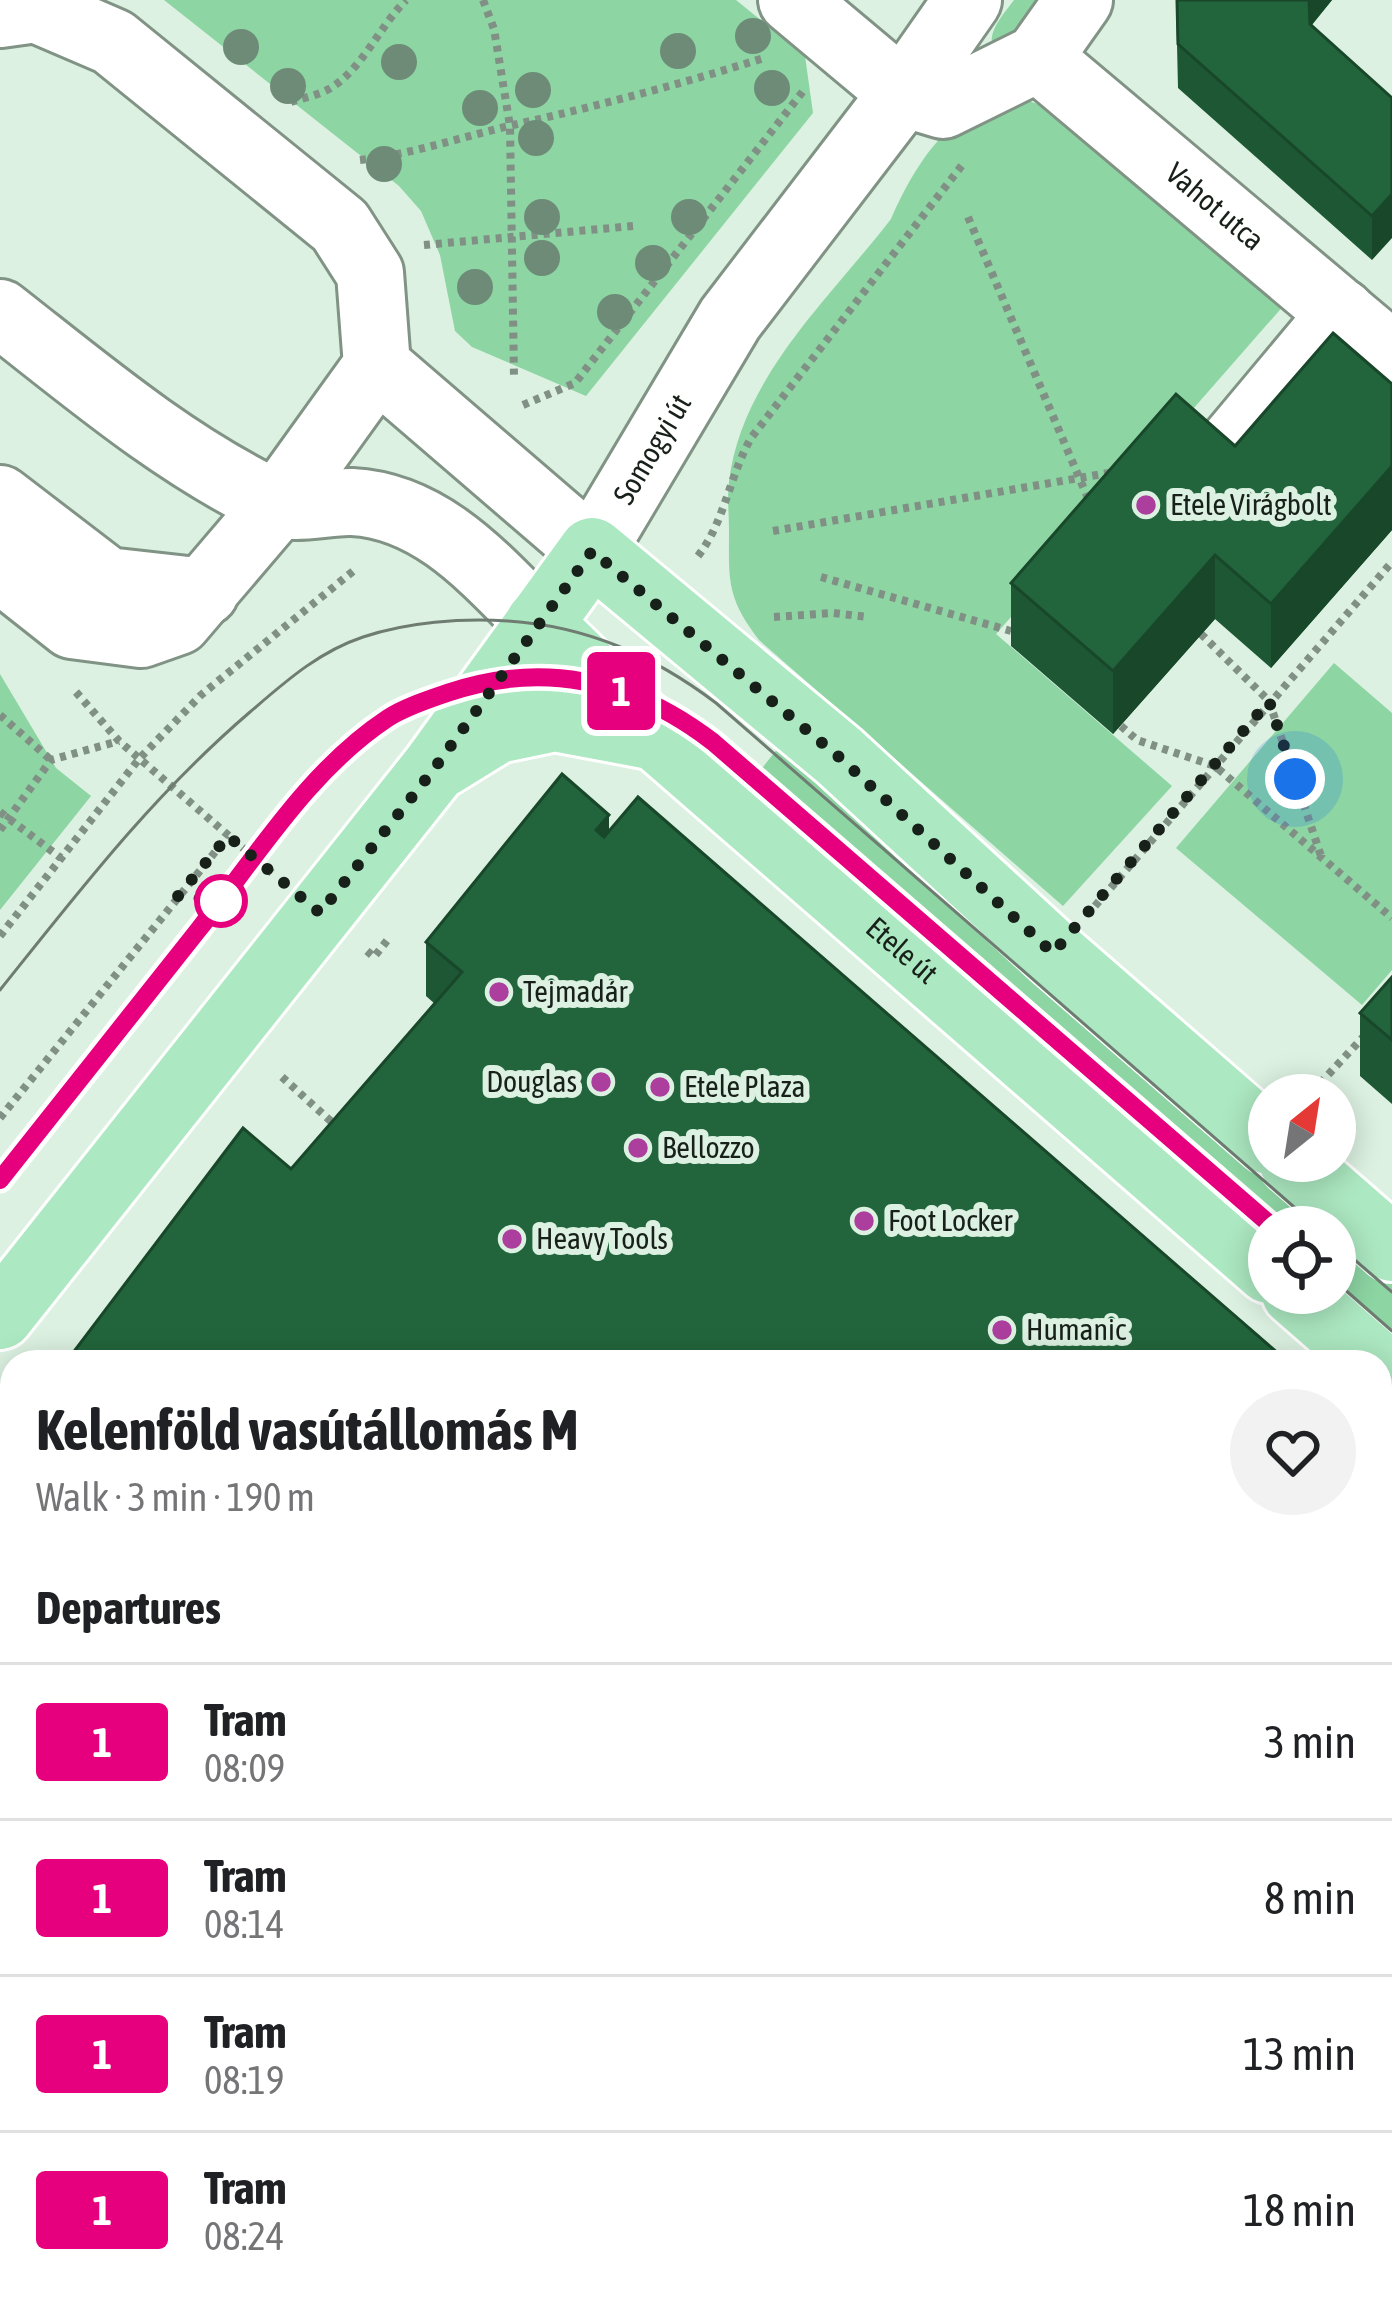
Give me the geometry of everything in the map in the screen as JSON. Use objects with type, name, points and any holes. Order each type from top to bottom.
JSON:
[{"type":"main road","name":"Somogyi út","points":[[0,1316],[434,769],[592,551]]},
{"type":"main road","points":[[592,551],[839,757],[1248,1123]]},
{"type":"main road","name":"Etele út","points":[[539,623],[656,737],[1248,1252]]},
{"type":"main road","points":[[434,769],[496,730],[555,718],[656,737]]},
{"type":"main road","points":[[1316,1182],[1392,1248]]},
{"type":"main road","points":[[1319,1314],[1360,1350]]},
{"type":"street","points":[[792,0],[903,93],[943,105],[1038,58],[1079,0]]},
{"type":"street","name":"Somogyi út","points":[[592,551],[730,319],[968,0]]},
{"type":"street","points":[[0,14],[36,9],[113,42],[340,226],[370,273],[377,366],[277,505],[178,621],[141,634],[72,625],[0,568]]},
{"type":"street","name":"Vahot utca","points":[[1038,58],[1392,356]]},
{"type":"street","points":[[0,313],[168,444],[277,505],[356,502],[412,516],[433,527],[475,559],[539,623]]},
{"type":"street","points":[[1220,459],[1342,314]]},
{"type":"street","points":[[377,366],[592,551]]},
{"type":"street","points":[[0,499],[107,581],[205,592]]},
{"type":"path","points":[[287,103],[326,91],[348,75],[406,0]]},
{"type":"path","points":[[483,0],[494,28],[510,126],[514,377]]},
{"type":"path","points":[[470,446],[498,412],[575,383],[804,89],[854,50]]},
{"type":"path","points":[[355,160],[410,154],[510,126],[608,106],[765,58]]},
{"type":"path","points":[[714,535],[751,438],[976,146]]},
{"type":"path","points":[[968,218],[1082,478],[1094,516]]},
{"type":"path","points":[[417,245],[633,226]]},
{"type":"path","points":[[773,531],[1123,470]]},
{"type":"path","points":[[2,930],[139,759],[201,694],[391,540],[412,516]]},
{"type":"path","points":[[1053,953],[1392,562]]},
{"type":"path","points":[[821,577],[1014,634],[1025,615]]},
{"type":"path","points":[[1201,634],[1269,701],[1322,857]]},
{"type":"path","points":[[0,715],[51,760]]},
{"type":"path","points":[[1121,726],[1137,740],[1215,766],[1392,919]]},
{"type":"path","points":[[0,830],[51,760],[119,741],[374,957],[402,921]]},
{"type":"path","points":[[0,812],[61,859]]},
{"type":"path","points":[[0,1118],[228,836]]},
{"type":"path","points":[[1328,1074],[1370,1029]]},
{"type":"path","points":[[282,1077],[344,1133]]},
{"type":"green space","points":[[164,0],[736,0],[805,56],[813,113],[586,396],[472,347],[455,331],[440,255],[421,211],[399,186]]},
{"type":"green space","points":[[1014,0],[1052,0],[1009,53],[993,48],[992,35]]},
{"type":"green space","points":[[1026,100],[1057,111],[1285,304],[996,634],[1172,786],[1063,906],[759,640],[735,599],[729,562],[728,488],[737,444],[769,374],[891,219],[929,151],[950,128],[984,109]]},
{"type":"green space","points":[[1334,663],[1392,713],[1392,970],[1362,1005],[1176,848]]},
{"type":"green space","points":[[0,674],[56,768],[91,796],[0,910]]},
{"type":"green space","points":[[778,748],[1248,1157],[1248,1182],[1276,1182],[1304,1206],[1248,1209],[751,782]]},
{"type":"green space","points":[[1356,1251],[1392,1283],[1392,1340],[1356,1308]]},
{"type":"building","points":[[1177,0],[1309,0],[1310,24],[1392,98],[1392,194],[1372,216],[1178,44]]},
{"type":"building","points":[[1333,333],[1392,384],[1392,466],[1271,604],[1215,555],[1113,671],[1011,583],[1176,394],[1235,446]]},
{"type":"building","name":"Etele Plaza","points":[[562,774],[609,815],[596,830],[604,837],[638,797],[1274,1350],[75,1350],[243,1128],[291,1169],[462,972],[426,942]]},
{"type":"building","points":[[1392,977],[1392,1040],[1360,1013]]},
{"type":"tram line","points":[[0,990],[149,811],[214,744],[303,669],[347,643],[398,628],[472,620],[537,624],[618,646],[716,703],[1293,1206]]},
{"type":"tram line","name":"1","points":[[0,1180],[316,782],[390,716],[470,685],[529,676],[598,684],[654,703],[686,722],[753,773],[1249,1206]]},
{"type":"tram line","points":[[0,1180],[286,816],[333,763],[388,718],[416,704],[483,683],[552,678],[619,691],[651,704],[713,742],[1249,1206]]},
{"type":"tram line","points":[[1356,1261],[1392,1292]]},
{"type":"tram line","points":[[1356,1299],[1392,1331]]},
{"type":"place","name":"Etele Virágbolt","points":[[1146,505]]},
{"type":"place","name":"Tejmadár","points":[[499,992]]},
{"type":"place","name":"Douglas","points":[[601,1082]]},
{"type":"place","name":"Etele Plaza","points":[[660,1087]]},
{"type":"place","name":"Bellozzo","points":[[638,1148]]},
{"type":"place","name":"Foot Locker","points":[[864,1221]]},
{"type":"place","name":"Heavy Tools","points":[[512,1239]]},
{"type":"place","name":"Humanic","points":[[1002,1330]]},
{"type":"route","points":[[221,901],[178,896],[228,836],[320,913],[434,769],[592,551],[839,757],[1053,953],[1269,701],[1295,779]]}]
